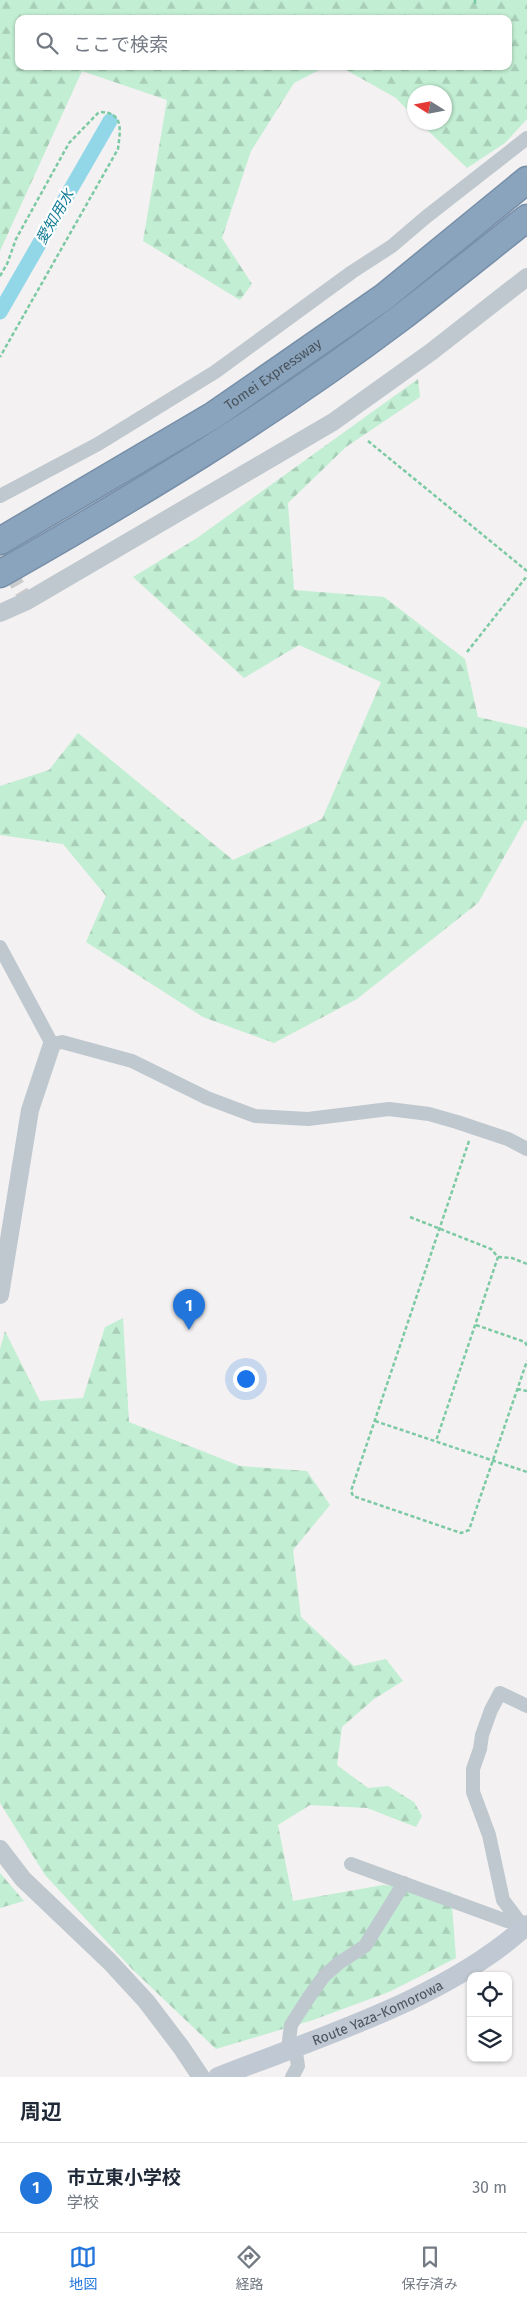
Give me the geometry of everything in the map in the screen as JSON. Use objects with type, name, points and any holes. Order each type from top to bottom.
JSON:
[{"type":"highway","name":"Tomei Expressway","points":[[0,541],[214,415],[384,297],[527,180]]},
{"type":"highway","name":"Tomei Expressway","points":[[0,574],[97,518],[239,430],[398,319],[527,218]]},
{"type":"main road","name":"Route Yaza-Komorowa","points":[[218,2077],[424,1992],[482,1960],[523,1925]]},
{"type":"street","points":[[0,496],[98,444],[215,372],[352,272],[392,246],[527,138]]},
{"type":"street","points":[[0,613],[28,601],[333,422],[431,352],[527,277]]},
{"type":"street","points":[[0,947],[52,1044],[30,1110],[0,1296]]},
{"type":"street","points":[[52,1044],[62,1042],[132,1061],[207,1098],[255,1116],[308,1119],[389,1109],[429,1114],[474,1127],[508,1139],[527,1149]]},
{"type":"street","points":[[523,1925],[504,1900],[489,1835],[475,1798],[472,1781],[482,1736],[491,1710],[500,1693],[527,1706]]},
{"type":"street","points":[[0,1848],[23,1879],[110,1962],[146,2001],[181,2046],[201,2077]]},
{"type":"street","points":[[352,1864],[507,1921],[523,1925]]},
{"type":"street","points":[[292,2077],[298,2066],[292,2048],[291,2025],[319,1983],[338,1963],[365,1946],[404,1883]]},
{"type":"path","points":[[475,0],[475,6]]},
{"type":"path","points":[[0,276],[7,264],[16,239],[69,143],[99,112],[107,112],[118,119],[121,125],[118,149],[0,357]]},
{"type":"path","points":[[368,441],[527,571]]},
{"type":"path","points":[[467,652],[527,576]]},
{"type":"path","points":[[474,1127],[351,1491],[353,1496],[461,1533],[469,1530],[527,1361]]},
{"type":"path","points":[[410,1217],[491,1249],[498,1257],[512,1258],[527,1264]]},
{"type":"path","points":[[436,1441],[498,1257]]},
{"type":"path","points":[[476,1325],[525,1342],[527,1346]]},
{"type":"path","points":[[517,1389],[527,1391]]},
{"type":"path","points":[[375,1421],[527,1472]]},
{"type":"green space","points":[[0,0],[527,0],[527,119],[505,143],[467,168],[427,130],[452,130],[452,85],[407,85],[407,110],[396,98],[346,70],[512,70],[512,15],[15,15],[15,70],[319,70],[294,83],[251,151],[222,238],[252,284],[240,300],[143,241],[167,100],[82,71],[0,251]]},
{"type":"green space","points":[[418,379],[420,397],[346,447],[288,503],[294,590],[384,597],[465,659],[478,717],[527,728],[527,821],[525,820],[478,903],[357,999],[274,1043],[203,1017],[86,942],[106,896],[63,844],[0,835],[0,786],[49,770],[78,733],[233,860],[322,819],[381,682],[299,645],[244,678],[133,577],[197,538]]},
{"type":"green space","points":[[123,1318],[129,1422],[240,1466],[307,1471],[330,1505],[293,1550],[301,1617],[354,1666],[386,1659],[403,1681],[374,1699],[342,1727],[337,1765],[368,1788],[388,1786],[414,1802],[422,1816],[416,1827],[367,1808],[310,1805],[278,1825],[293,1901],[383,1885],[451,1892],[456,1958],[389,1992],[313,2020],[216,2049],[132,1969],[45,1875],[0,1803],[0,1349],[5,1331],[40,1401],[83,1398],[105,1327]]},
{"type":"green space","points":[[0,1873],[24,1901],[0,1908]]},
{"type":"waterway","name":"愛知用水","points":[[0,312],[110,121]]},
{"type":"tunnel","points":[[0,555],[27,601]]},
{"type":"place","name":"市立東小学校","points":[[189,1330]]}]
